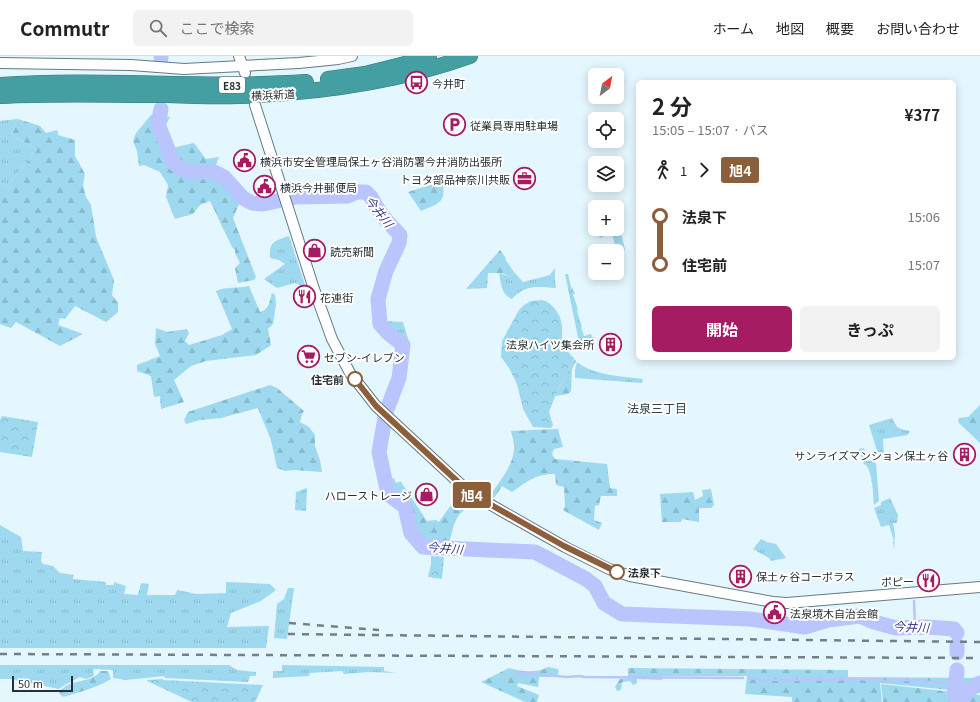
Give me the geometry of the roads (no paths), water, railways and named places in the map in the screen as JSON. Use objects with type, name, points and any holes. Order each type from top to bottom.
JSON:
[{"type":"highway","name":"横浜新道","points":[[0,85],[25,83],[126,83],[234,85],[305,82],[365,74],[436,56]]},
{"type":"highway","name":"横浜新道","points":[[0,96],[38,94],[237,96],[304,92],[349,87],[404,76],[470,56]]},
{"type":"highway","points":[[0,82],[25,83]]},
{"type":"highway","points":[[0,106],[137,95]]},
{"type":"street","points":[[239,56],[244,70]]},
{"type":"street","points":[[0,63],[131,65],[173,69],[244,70],[352,56]]},
{"type":"street","points":[[255,105],[314,289],[332,339],[343,360],[359,386],[380,410],[470,493],[564,546],[609,569],[630,576],[767,601],[787,603],[980,587]]},
{"type":"waterway","name":"今井川","points":[[161,109],[158,124],[173,162],[180,168],[190,172],[214,172],[224,177],[243,198],[252,203],[263,204],[296,197],[348,196],[357,192],[366,192],[386,220],[400,235],[399,243],[386,271],[378,299],[380,324],[388,333],[403,345],[399,378],[386,412],[379,452],[388,494],[405,507],[411,533],[423,547],[535,552],[586,579],[595,586],[604,603],[622,614],[750,619],[805,627],[828,620],[860,616],[874,622],[896,628],[927,627],[954,629],[957,633]]},
{"type":"waterway","points":[[914,601],[915,627]]},
{"type":"waterway","name":"今井川","points":[[957,645],[957,653]]},
{"type":"waterway","name":"今井川","points":[[957,670],[954,690],[955,697],[964,696],[970,689],[980,683]]},
{"type":"waterway","points":[[516,672],[567,677],[743,678]]},
{"type":"waterway","points":[[749,678],[764,680],[878,679],[886,682],[894,679],[955,684]]},
{"type":"railway","points":[[289,623],[379,630]]},
{"type":"railway","points":[[288,634],[980,642]]},
{"type":"railway","points":[[0,654],[980,658]]},
{"type":"place","name":"今井町","points":[[417,83]]},
{"type":"place","name":"従業員専用駐車場","points":[[454,125]]},
{"type":"place","name":"横浜市安全管理局保土ヶ谷消防署今井消防出張所","points":[[244,161]]},
{"type":"place","name":"トヨタ部品神奈川共販","points":[[525,179]]},
{"type":"place","name":"横浜今井郵便局","points":[[264,187]]},
{"type":"place","name":"読売新聞","points":[[315,251]]},
{"type":"place","name":"花連街","points":[[305,297]]},
{"type":"place","name":"法泉ハイツ集会所","points":[[610,344]]},
{"type":"place","name":"セブン-イレブン","points":[[309,357]]},
{"type":"place","name":"住宅前","points":[[355,379]]},
{"type":"place","name":"サンライズマンション保土ヶ谷","points":[[964,455]]},
{"type":"place","name":"ハローストレージ","points":[[427,495]]},
{"type":"place","name":"法泉下","points":[[617,572]]},
{"type":"place","name":"保土ヶ谷コーポラス","points":[[741,576]]},
{"type":"place","name":"ポピー","points":[[929,581]]},
{"type":"place","name":"法泉境木自治会館","points":[[774,613]]},
{"type":"district","name":"法泉三丁目","points":[[657,407]]}]
